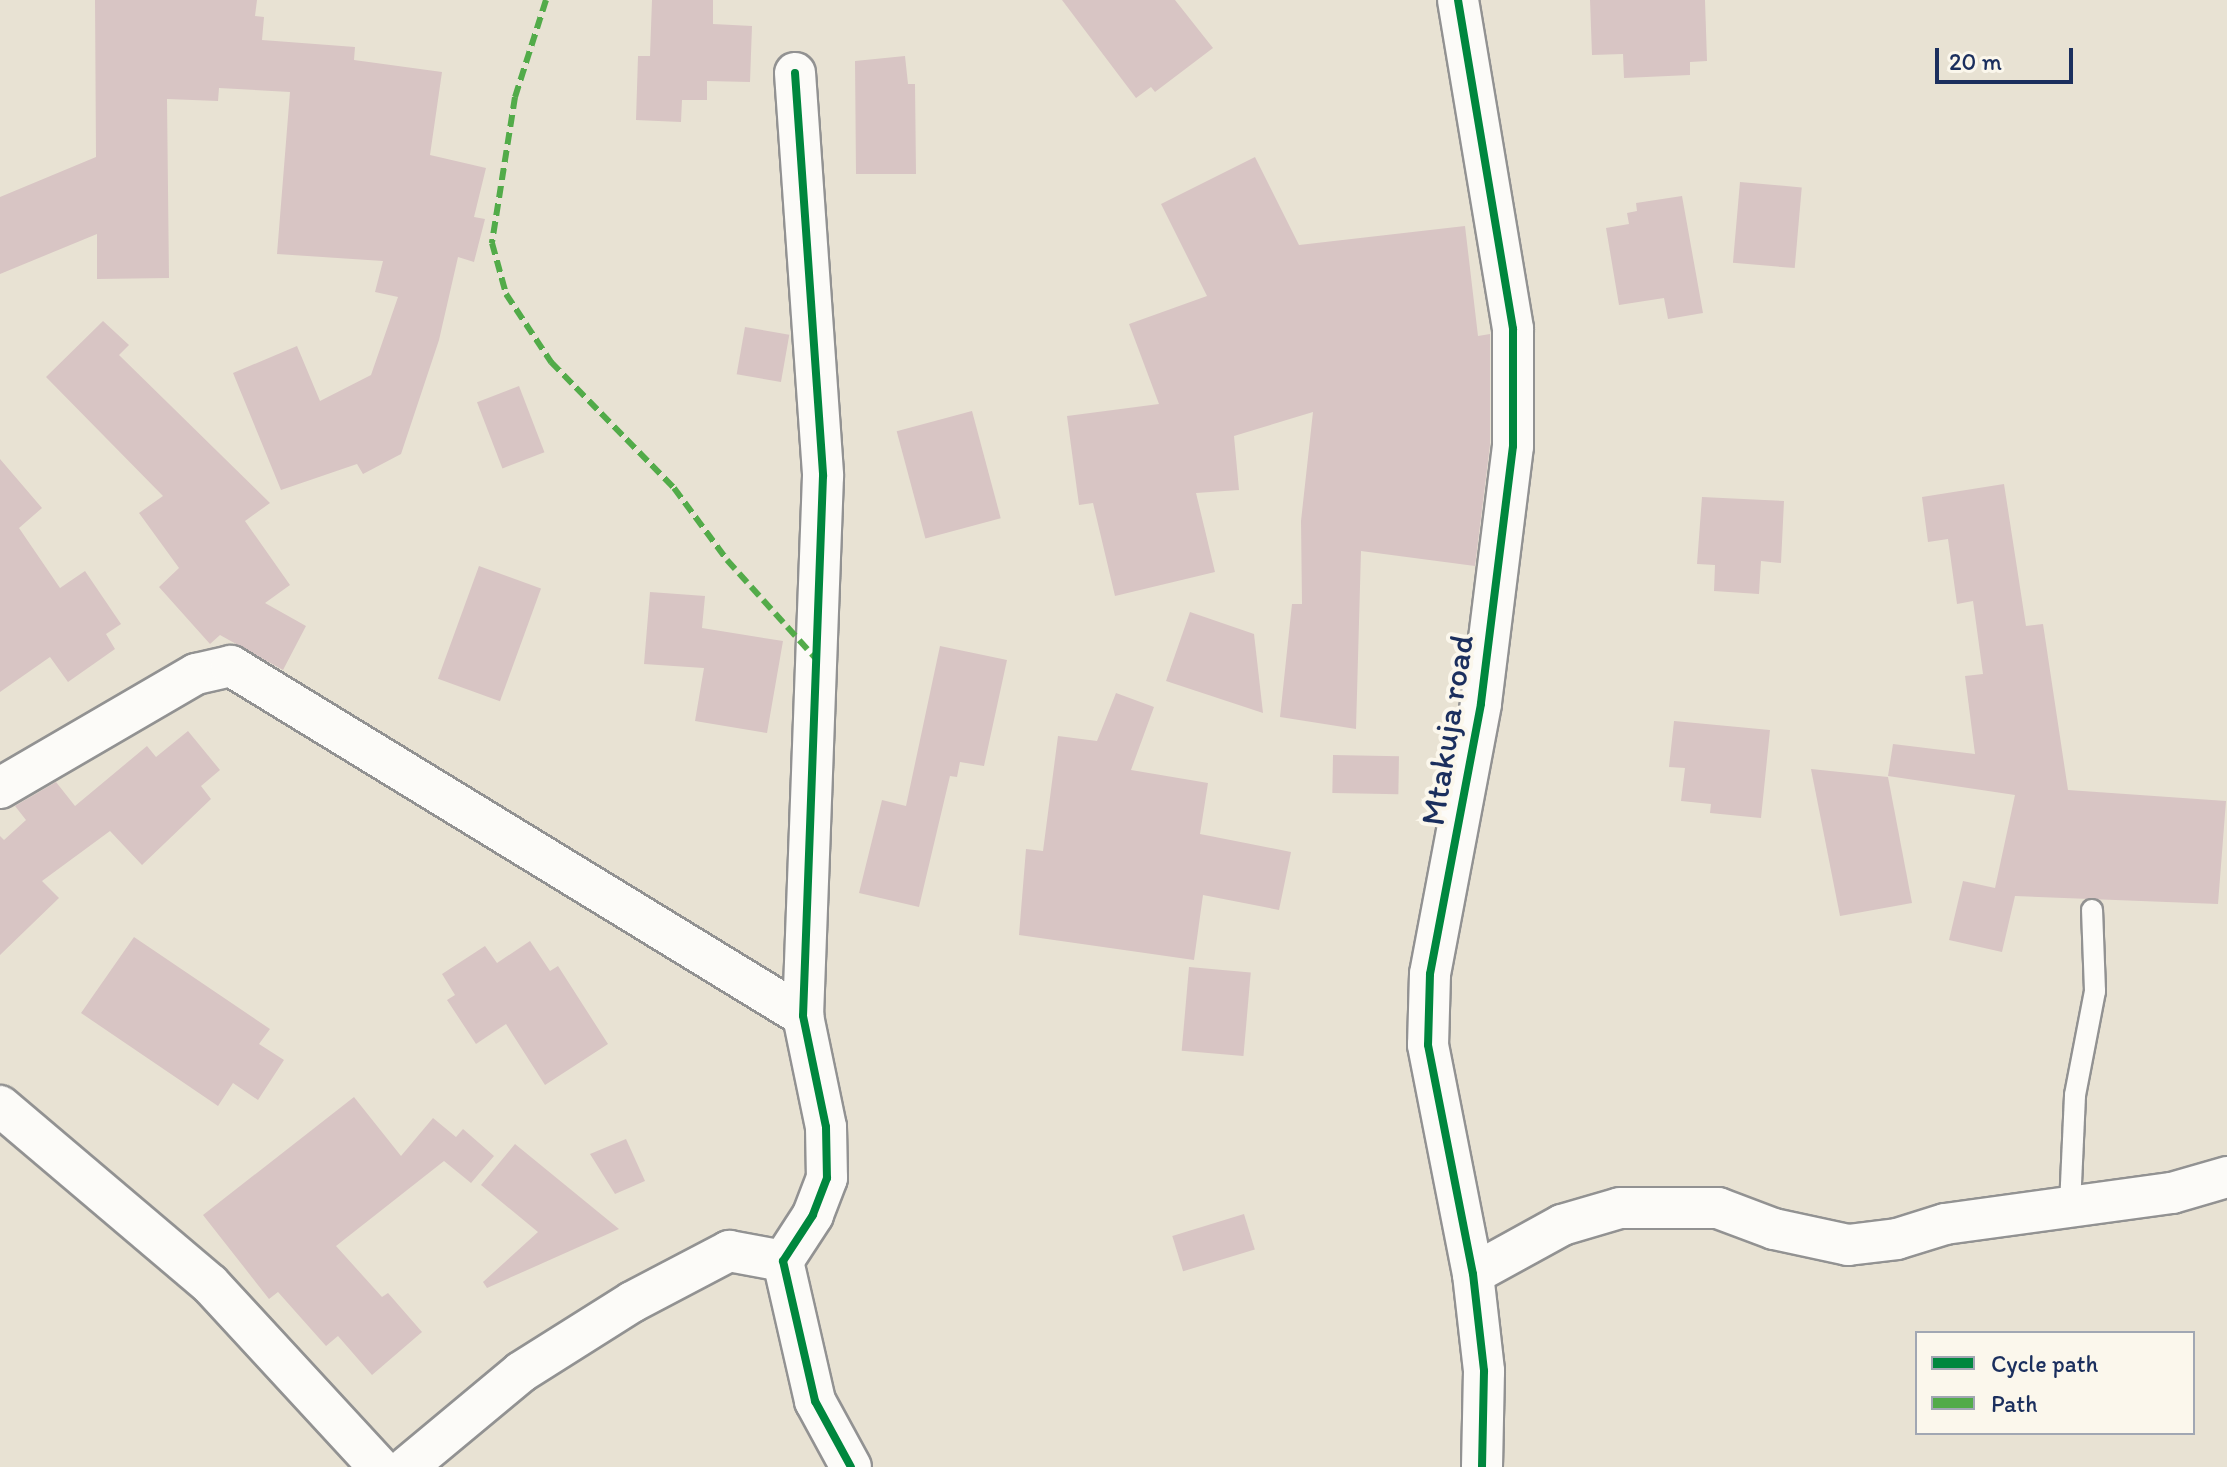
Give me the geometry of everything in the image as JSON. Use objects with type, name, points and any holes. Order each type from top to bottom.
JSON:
[{"type":"street","name":"Mtakuja road","points":[[1458,0],[1513,344],[1513,446],[1481,704],[1430,974],[1428,1045],[1473,1274],[1484,1371],[1482,1467]]},
{"type":"street","points":[[795,73],[823,476],[803,1016],[826,1127],[827,1178],[813,1215],[783,1261],[815,1401],[851,1467]]},
{"type":"street","points":[[0,788],[196,674],[231,666],[803,1016]]},
{"type":"street","points":[[0,1106],[210,1284],[379,1467]]},
{"type":"street","points":[[1473,1274],[1562,1225],[1620,1208],[1718,1208],[1774,1229],[1848,1245],[2070,1206],[2172,1193],[2227,1177]]},
{"type":"street","points":[[407,1467],[521,1372],[632,1302],[729,1251],[783,1261]]},
{"type":"lane","points":[[2070,1206],[2075,1095],[2095,991],[2092,910]]},
{"type":"building","points":[[95,0],[257,0],[255,16],[264,17],[262,40],[355,47],[354,60],[442,72],[430,155],[486,168],[474,217],[485,219],[474,262],[458,257],[439,340],[401,454],[363,474],[357,464],[281,490],[233,373],[297,346],[320,401],[371,375],[398,297],[375,292],[383,261],[277,254],[290,92],[219,88],[218,101],[167,99],[169,278],[97,279],[97,234],[0,274],[0,197],[96,157]]},
{"type":"building","points":[[652,0],[713,0],[713,24],[752,26],[750,82],[707,81],[707,100],[682,100],[681,122],[636,120],[638,56],[650,56]]},
{"type":"building","points":[[1062,0],[1175,0],[1213,48],[1155,92],[1151,87],[1136,98]]},
{"type":"building","points":[[1590,0],[1705,0],[1707,61],[1690,62],[1690,75],[1624,78],[1623,54],[1592,55]]},
{"type":"building","points":[[905,56],[908,84],[915,84],[916,174],[856,174],[855,61]]},
{"type":"building","points":[[1255,157],[1299,245],[1465,226],[1478,336],[1490,334],[1490,445],[1475,566],[1361,551],[1356,729],[1280,717],[1292,604],[1302,604],[1301,521],[1313,412],[1234,436],[1239,490],[1196,493],[1215,572],[1115,596],[1093,503],[1079,505],[1067,416],[1159,404],[1129,324],[1207,296],[1161,204]]},
{"type":"building","points":[[1740,182],[1802,187],[1795,268],[1733,263]]},
{"type":"building","points":[[1682,196],[1703,313],[1668,319],[1664,298],[1619,305],[1606,228],[1629,224],[1627,213],[1637,211],[1636,203]]},
{"type":"building","points":[[103,321],[129,345],[119,355],[270,503],[245,521],[290,585],[265,603],[306,626],[283,670],[220,635],[210,644],[159,587],[179,568],[139,513],[163,496],[46,377]]},
{"type":"building","points":[[745,327],[789,335],[781,382],[737,374]]},
{"type":"building","points":[[519,386],[544,452],[502,468],[477,402]]},
{"type":"building","points":[[972,411],[1001,518],[925,538],[897,431]]},
{"type":"building","points":[[0,459],[42,508],[19,528],[60,588],[85,571],[121,624],[106,634],[115,649],[68,682],[50,657],[0,692]]},
{"type":"building","points":[[2004,484],[2026,626],[2043,624],[2068,790],[2226,801],[2218,904],[2015,896],[2002,952],[1949,940],[1963,881],[1995,888],[2015,795],[1888,776],[1893,744],[1975,754],[1965,676],[1983,674],[1973,601],[1957,604],[1948,539],[1928,542],[1922,497]]},
{"type":"building","points":[[1702,497],[1784,501],[1781,563],[1761,561],[1759,594],[1714,591],[1715,565],[1697,564]]},
{"type":"building","points":[[479,566],[541,589],[500,701],[438,679]]},
{"type":"building","points":[[650,592],[705,596],[702,628],[783,641],[767,733],[695,721],[704,668],[644,664]]},
{"type":"building","points":[[1190,612],[1254,634],[1263,713],[1166,681]]},
{"type":"building","points":[[940,646],[1007,660],[984,766],[960,762],[957,777],[950,776],[919,907],[859,893],[882,800],[906,806]]},
{"type":"building","points":[[1116,693],[1154,707],[1131,770],[1208,783],[1200,834],[1291,852],[1279,910],[1203,895],[1194,960],[1019,935],[1026,849],[1043,851],[1058,736],[1097,741]]},
{"type":"building","points":[[1674,721],[1770,730],[1761,818],[1710,813],[1711,804],[1681,801],[1685,768],[1669,767]]},
{"type":"building","points":[[188,731],[220,770],[201,786],[211,799],[142,865],[110,831],[42,881],[59,898],[0,955],[0,836],[4,840],[26,820],[15,806],[56,782],[75,806],[147,746],[156,757]]},
{"type":"building","points":[[1333,755],[1399,756],[1398,794],[1332,793]]},
{"type":"building","points":[[1811,769],[1888,777],[1912,903],[1840,916]]},
{"type":"building","points":[[134,937],[270,1029],[259,1044],[284,1060],[258,1100],[233,1083],[218,1106],[81,1013]]},
{"type":"building","points":[[530,941],[550,971],[558,966],[608,1044],[545,1085],[506,1024],[476,1044],[447,1000],[455,995],[442,974],[485,946],[497,963]]},
{"type":"building","points":[[1189,967],[1251,972],[1243,1056],[1182,1051]]},
{"type":"building","points":[[354,1097],[401,1156],[433,1118],[456,1137],[463,1129],[494,1156],[471,1183],[444,1161],[336,1246],[382,1297],[388,1293],[422,1332],[372,1375],[338,1336],[326,1346],[278,1292],[269,1299],[203,1215]]},
{"type":"building","points":[[626,1139],[645,1181],[615,1194],[590,1154]]},
{"type":"building","points":[[515,1144],[619,1229],[487,1288],[483,1282],[538,1232],[481,1185]]},
{"type":"building","points":[[1244,1214],[1255,1249],[1183,1271],[1172,1236]]},
{"type":"marked path","points":[[546,0],[515,97],[492,243],[506,294],[551,362],[674,488],[727,560],[817,660]]},
{"type":"cycle path","points":[[1458,0],[1513,329],[1513,446],[1481,704],[1430,974],[1428,1045],[1473,1274],[1484,1371],[1482,1467]]},
{"type":"cycle path","points":[[795,73],[823,476],[803,1016],[826,1127],[827,1178],[813,1215],[783,1261],[815,1401],[851,1467]]}]
